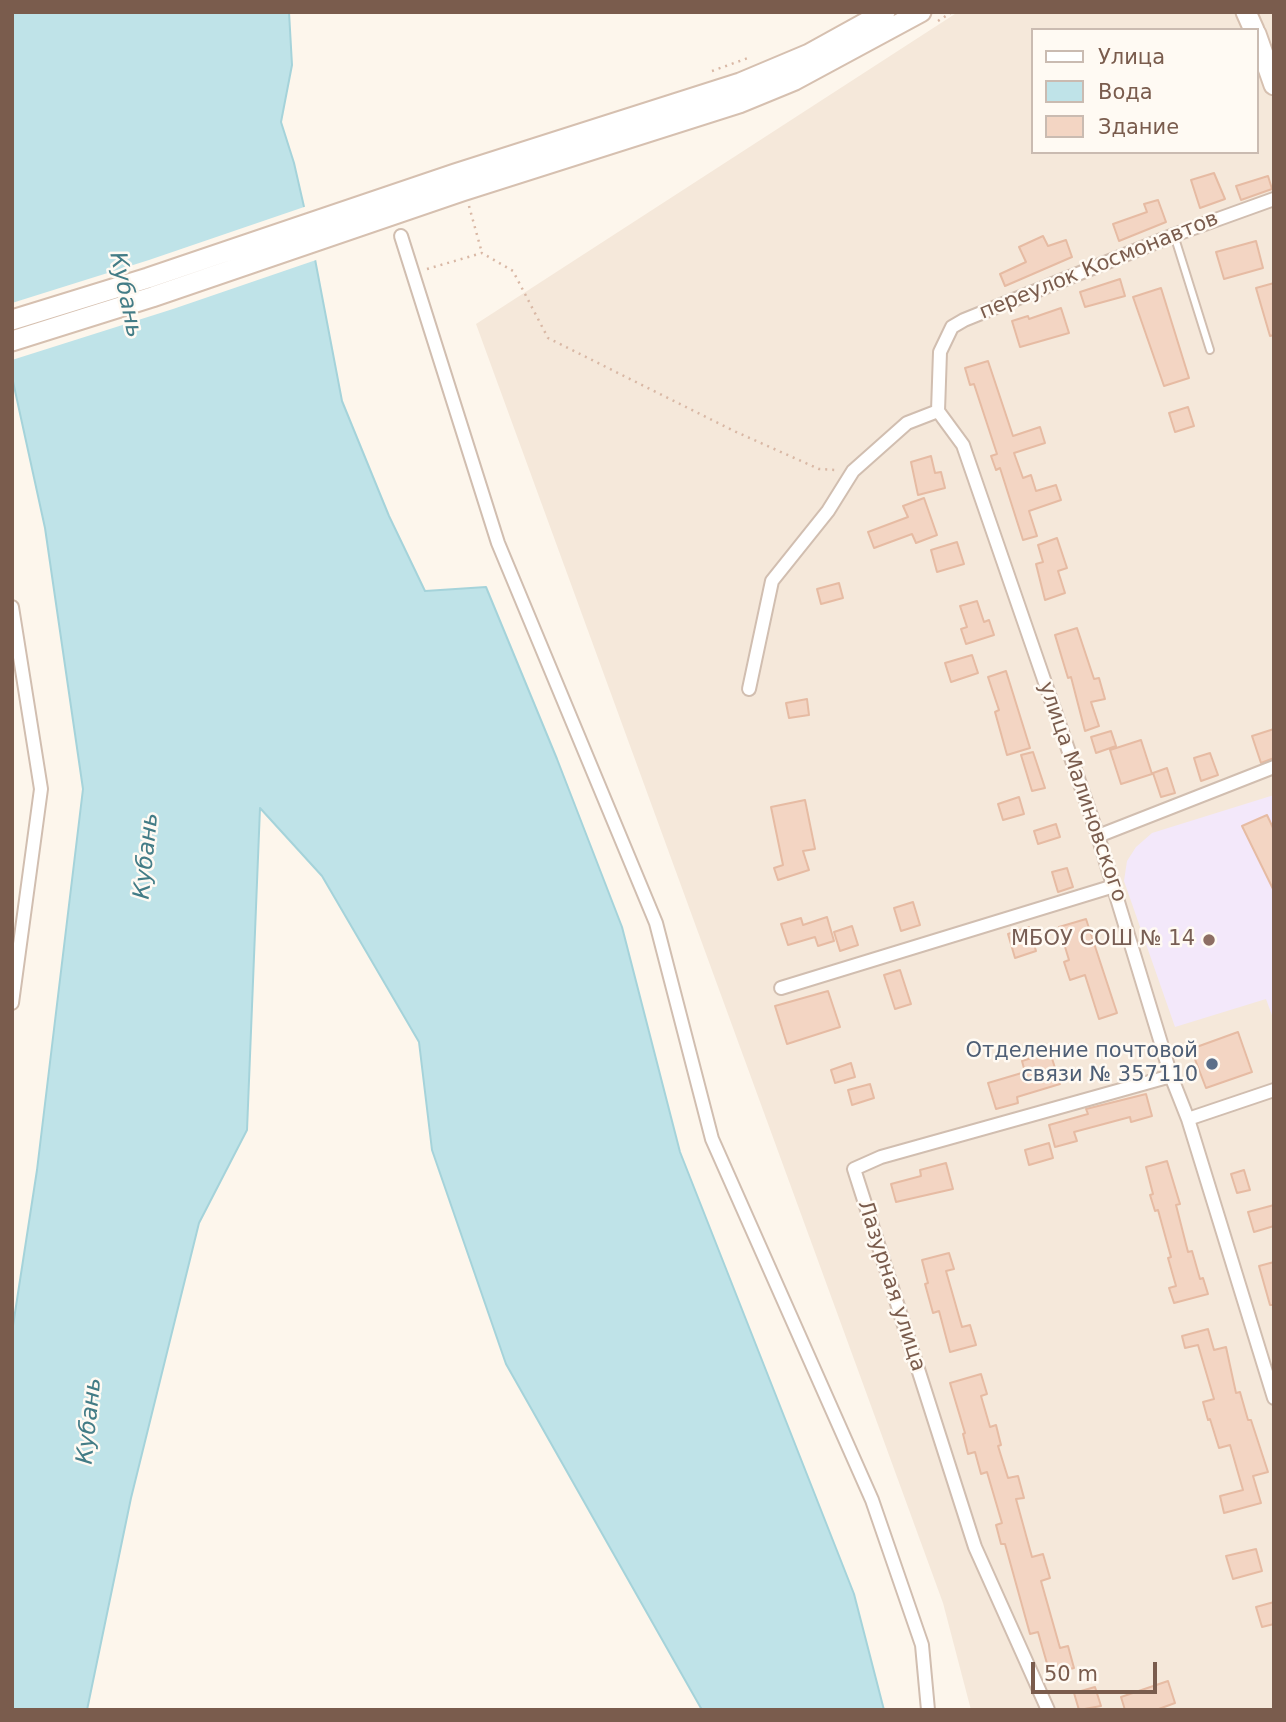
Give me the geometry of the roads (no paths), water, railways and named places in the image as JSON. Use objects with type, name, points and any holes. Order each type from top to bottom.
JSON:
[{"type":"main road","points":[[12,320],[148,278],[462,190],[809,54],[885,12]]},
{"type":"main road","points":[[12,341],[152,297],[462,190],[739,103],[795,80],[921,12]]},
{"type":"main road","points":[[1246,12],[1253,28]]},
{"type":"main road","points":[[1258,40],[1274,85]]},
{"type":"street","name":"переулок Космонавтов","points":[[938,411],[940,352],[952,327],[1174,235],[1274,199]]},
{"type":"street","points":[[401,236],[498,543],[656,923],[712,1139],[873,1500],[922,1645],[929,1710]]},
{"type":"street","points":[[749,689],[772,582],[828,511],[853,471],[907,423],[938,411]]},
{"type":"street","name":"улица Малиновского","points":[[938,411],[962,445],[1098,836],[1274,1398]]},
{"type":"street","points":[[12,607],[41,789],[12,1003]]},
{"type":"street","points":[[1098,836],[1274,767]]},
{"type":"street","points":[[780,988],[1114,886]]},
{"type":"street","name":"Лазурная улица","points":[[1048,1710],[975,1546],[854,1169],[881,1157],[1171,1076]]},
{"type":"street","points":[[1188,1119],[1274,1090]]},
{"type":"lane","points":[[1174,235],[1210,350]]},
{"type":"water","name":"Кубань","points":[[12,12],[289,12],[292,65],[281,122],[294,163],[310,233],[342,401],[389,516],[425,591],[486,587],[622,927],[680,1152],[854,1594],[884,1710],[702,1710],[506,1364],[432,1150],[419,1042],[322,876],[260,808],[247,1130],[199,1223],[131,1498],[87,1710],[12,1710],[12,1332],[37,1170],[83,789],[45,528],[12,377]]},
{"type":"place","name":"МБОУ СОШ № 14","points":[[1209,940]]},
{"type":"place","name":"Отделение почтовой связи № 357110","points":[[1212,1064]]}]
